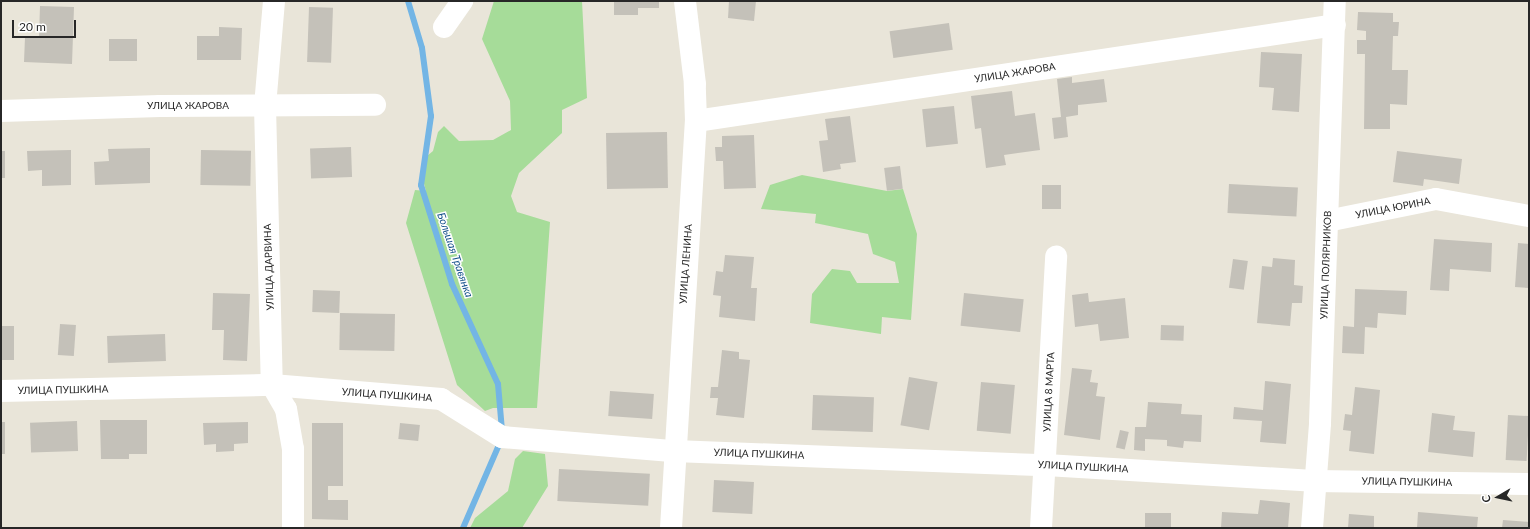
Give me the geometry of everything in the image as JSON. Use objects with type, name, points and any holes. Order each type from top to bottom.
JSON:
[{"type":"street","name":"УЛИЦА ДАРВИНА","points":[[274,1],[265,106],[272,385],[286,408],[293,450],[292,528]]},
{"type":"street","points":[[444,27],[462,1]]},
{"type":"street","name":"УЛИЦА ЛЕНИНА","points":[[671,528],[674,451],[696,121],[695,84],[685,1]]},
{"type":"street","name":"УЛИЦА ПОЛЯРНИКОВ","points":[[1312,528],[1314,481],[1320,423],[1335,1]]},
{"type":"street","name":"УЛИЦА ЖАРОВА","points":[[696,121],[1335,25]]},
{"type":"street","name":"УЛИЦА ЖАРОВА","points":[[1,111],[375,105]]},
{"type":"street","name":"УЛИЦА ЮРИНА","points":[[1327,221],[1436,199],[1529,216]]},
{"type":"street","name":"УЛИЦА 8 МАРТА","points":[[1040,528],[1046,465],[1056,256]]},
{"type":"street","name":"УЛИЦА ПУШКИНА","points":[[1,391],[272,385],[440,399],[502,437],[674,451],[1046,465],[1314,481],[1529,484]]},
{"type":"green space","points":[[494,1],[582,1],[587,98],[562,110],[562,133],[519,173],[511,196],[517,212],[550,222],[537,408],[493,408],[485,411],[457,385],[406,223],[415,190],[426,191],[423,180],[427,156],[433,151],[438,132],[444,126],[459,141],[493,140],[511,130],[510,101],[482,39]]},
{"type":"green space","points":[[802,175],[887,191],[903,189],[917,234],[911,320],[882,317],[881,334],[810,323],[812,294],[832,269],[850,271],[857,283],[899,283],[895,262],[873,254],[868,234],[815,223],[816,214],[761,209],[770,185]]},
{"type":"green space","points":[[523,451],[545,454],[548,486],[522,528],[470,528],[475,518],[508,491],[515,459]]},
{"type":"building","points":[[614,1],[659,1],[659,8],[638,8],[638,15],[614,15]]},
{"type":"building","points":[[729,1],[756,1],[754,21],[728,18]]},
{"type":"building","points":[[40,6],[74,7],[72,64],[24,62],[25,37],[39,37]]},
{"type":"building","points":[[309,7],[333,8],[331,63],[307,62]]},
{"type":"building","points":[[1358,12],[1393,13],[1393,22],[1399,22],[1398,36],[1393,36],[1392,70],[1408,70],[1407,105],[1390,104],[1390,129],[1364,129],[1365,54],[1357,54],[1357,40],[1366,40],[1366,31],[1357,30]]},
{"type":"building","points":[[949,23],[953,50],[893,58],[890,31]]},
{"type":"building","points":[[219,27],[242,28],[241,60],[197,60],[197,36],[219,36]]},
{"type":"building","points":[[109,39],[137,39],[137,61],[109,61]]},
{"type":"building","points":[[1261,52],[1302,54],[1299,112],[1272,110],[1274,88],[1259,87]]},
{"type":"building","points":[[1072,77],[1072,83],[1104,79],[1107,102],[1078,105],[1078,115],[1066,117],[1068,137],[1054,139],[1052,118],[1061,117],[1057,79]]},
{"type":"building","points":[[1012,91],[1015,116],[1035,113],[1040,150],[1004,155],[1006,165],[986,168],[981,128],[975,129],[971,96]]},
{"type":"building","points":[[954,106],[958,144],[926,147],[922,109]]},
{"type":"building","points":[[850,116],[856,162],[840,164],[841,169],[823,172],[819,141],[828,140],[825,119]]},
{"type":"building","points":[[667,132],[668,188],[607,189],[606,133]]},
{"type":"building","points":[[754,135],[756,188],[724,189],[723,161],[716,161],[715,147],[722,147],[722,136]]},
{"type":"building","points":[[351,147],[352,177],[311,178],[310,148]]},
{"type":"building","points":[[150,148],[150,183],[95,185],[94,162],[109,161],[108,149]]},
{"type":"building","points":[[71,150],[71,185],[42,186],[42,170],[28,171],[27,151]]},
{"type":"building","points":[[201,150],[251,151],[250,186],[200,185]]},
{"type":"building","points":[[1,151],[5,151],[5,178],[1,178]]},
{"type":"building","points":[[1397,151],[1462,159],[1459,184],[1424,179],[1423,186],[1393,182]]},
{"type":"building","points":[[900,166],[903,189],[887,191],[884,168]]},
{"type":"building","points":[[1229,184],[1298,188],[1296,217],[1227,213]]},
{"type":"building","points":[[1042,185],[1061,185],[1061,209],[1042,209]]},
{"type":"building","points":[[1434,239],[1492,243],[1491,272],[1450,269],[1449,291],[1430,290]]},
{"type":"building","points":[[1518,243],[1529,244],[1529,288],[1515,287]]},
{"type":"building","points":[[725,255],[754,257],[751,288],[757,288],[755,321],[719,317],[721,296],[713,295],[716,271],[723,272]]},
{"type":"building","points":[[1273,258],[1295,260],[1294,285],[1303,286],[1302,303],[1292,303],[1290,326],[1257,323],[1262,266],[1272,267]]},
{"type":"building","points":[[1233,259],[1248,261],[1244,290],[1229,288]]},
{"type":"building","points":[[1355,289],[1407,291],[1406,315],[1378,313],[1377,328],[1365,327],[1364,354],[1342,353],[1343,326],[1354,327]]},
{"type":"building","points":[[313,290],[340,291],[339,313],[312,312]]},
{"type":"building","points":[[213,293],[250,294],[247,361],[223,360],[224,330],[212,330]]},
{"type":"building","points":[[964,293],[1024,299],[1020,332],[961,326]]},
{"type":"building","points":[[1088,293],[1089,302],[1125,298],[1129,338],[1100,341],[1098,324],[1075,327],[1072,295]]},
{"type":"building","points":[[340,313],[395,314],[394,351],[339,350]]},
{"type":"building","points":[[60,324],[76,325],[74,356],[58,355]]},
{"type":"building","points":[[1161,325],[1184,326],[1183,341],[1160,340]]},
{"type":"building","points":[[1,326],[14,326],[14,360],[1,360]]},
{"type":"building","points":[[165,334],[166,361],[108,363],[107,336]]},
{"type":"building","points":[[722,350],[739,352],[739,359],[750,360],[744,418],[716,415],[718,398],[710,398],[711,387],[718,387]]},
{"type":"building","points":[[1072,368],[1092,370],[1090,382],[1098,383],[1096,396],[1105,397],[1100,440],[1064,435]]},
{"type":"building","points":[[909,377],[938,382],[929,430],[900,425]]},
{"type":"building","points":[[1265,381],[1291,384],[1286,444],[1260,442],[1262,421],[1233,419],[1234,407],[1263,410]]},
{"type":"building","points":[[981,382],[1015,385],[1011,434],[977,431]]},
{"type":"building","points":[[1355,387],[1380,390],[1374,454],[1349,451],[1351,431],[1343,430],[1345,414],[1352,415]]},
{"type":"building","points":[[610,391],[654,394],[652,419],[608,416]]},
{"type":"building","points":[[813,395],[874,397],[873,432],[812,430]]},
{"type":"building","points":[[1148,402],[1182,404],[1181,414],[1202,415],[1201,442],[1184,441],[1183,448],[1167,446],[1167,440],[1145,439],[1145,451],[1134,450],[1135,427],[1146,427]]},
{"type":"building","points":[[1432,413],[1455,416],[1453,430],[1475,432],[1473,457],[1428,452]]},
{"type":"building","points":[[1508,415],[1529,416],[1527,461],[1506,460]]},
{"type":"building","points":[[100,420],[147,420],[147,454],[129,454],[129,459],[101,459]]},
{"type":"building","points":[[77,421],[78,451],[31,453],[30,423]]},
{"type":"building","points":[[1,422],[5,422],[5,454],[1,454]]},
{"type":"building","points":[[248,422],[248,443],[234,444],[234,451],[216,452],[216,444],[204,445],[203,423]]},
{"type":"building","points":[[312,423],[343,423],[343,486],[328,486],[328,500],[348,500],[348,520],[312,519]]},
{"type":"building","points":[[400,423],[420,425],[418,441],[398,439]]},
{"type":"building","points":[[1120,430],[1129,432],[1125,450],[1116,448]]},
{"type":"building","points":[[559,469],[650,474],[648,506],[557,501]]},
{"type":"building","points":[[714,480],[754,482],[752,514],[712,512]]},
{"type":"building","points":[[1260,500],[1290,503],[1288,528],[1221,528],[1222,512],[1258,514]]},
{"type":"building","points":[[1418,512],[1478,517],[1477,528],[1417,528]]},
{"type":"building","points":[[1145,513],[1171,513],[1171,528],[1145,528]]},
{"type":"building","points":[[1349,514],[1374,516],[1374,528],[1348,528]]},
{"type":"building","points":[[1503,520],[1529,522],[1529,528],[1502,528]]},
{"type":"waterway","name":"Большая Травянка","points":[[408,1],[422,48],[431,116],[421,185],[452,284],[498,384],[502,431]]},
{"type":"waterway","name":"Большая Травянка","points":[[463,528],[501,440]]}]
